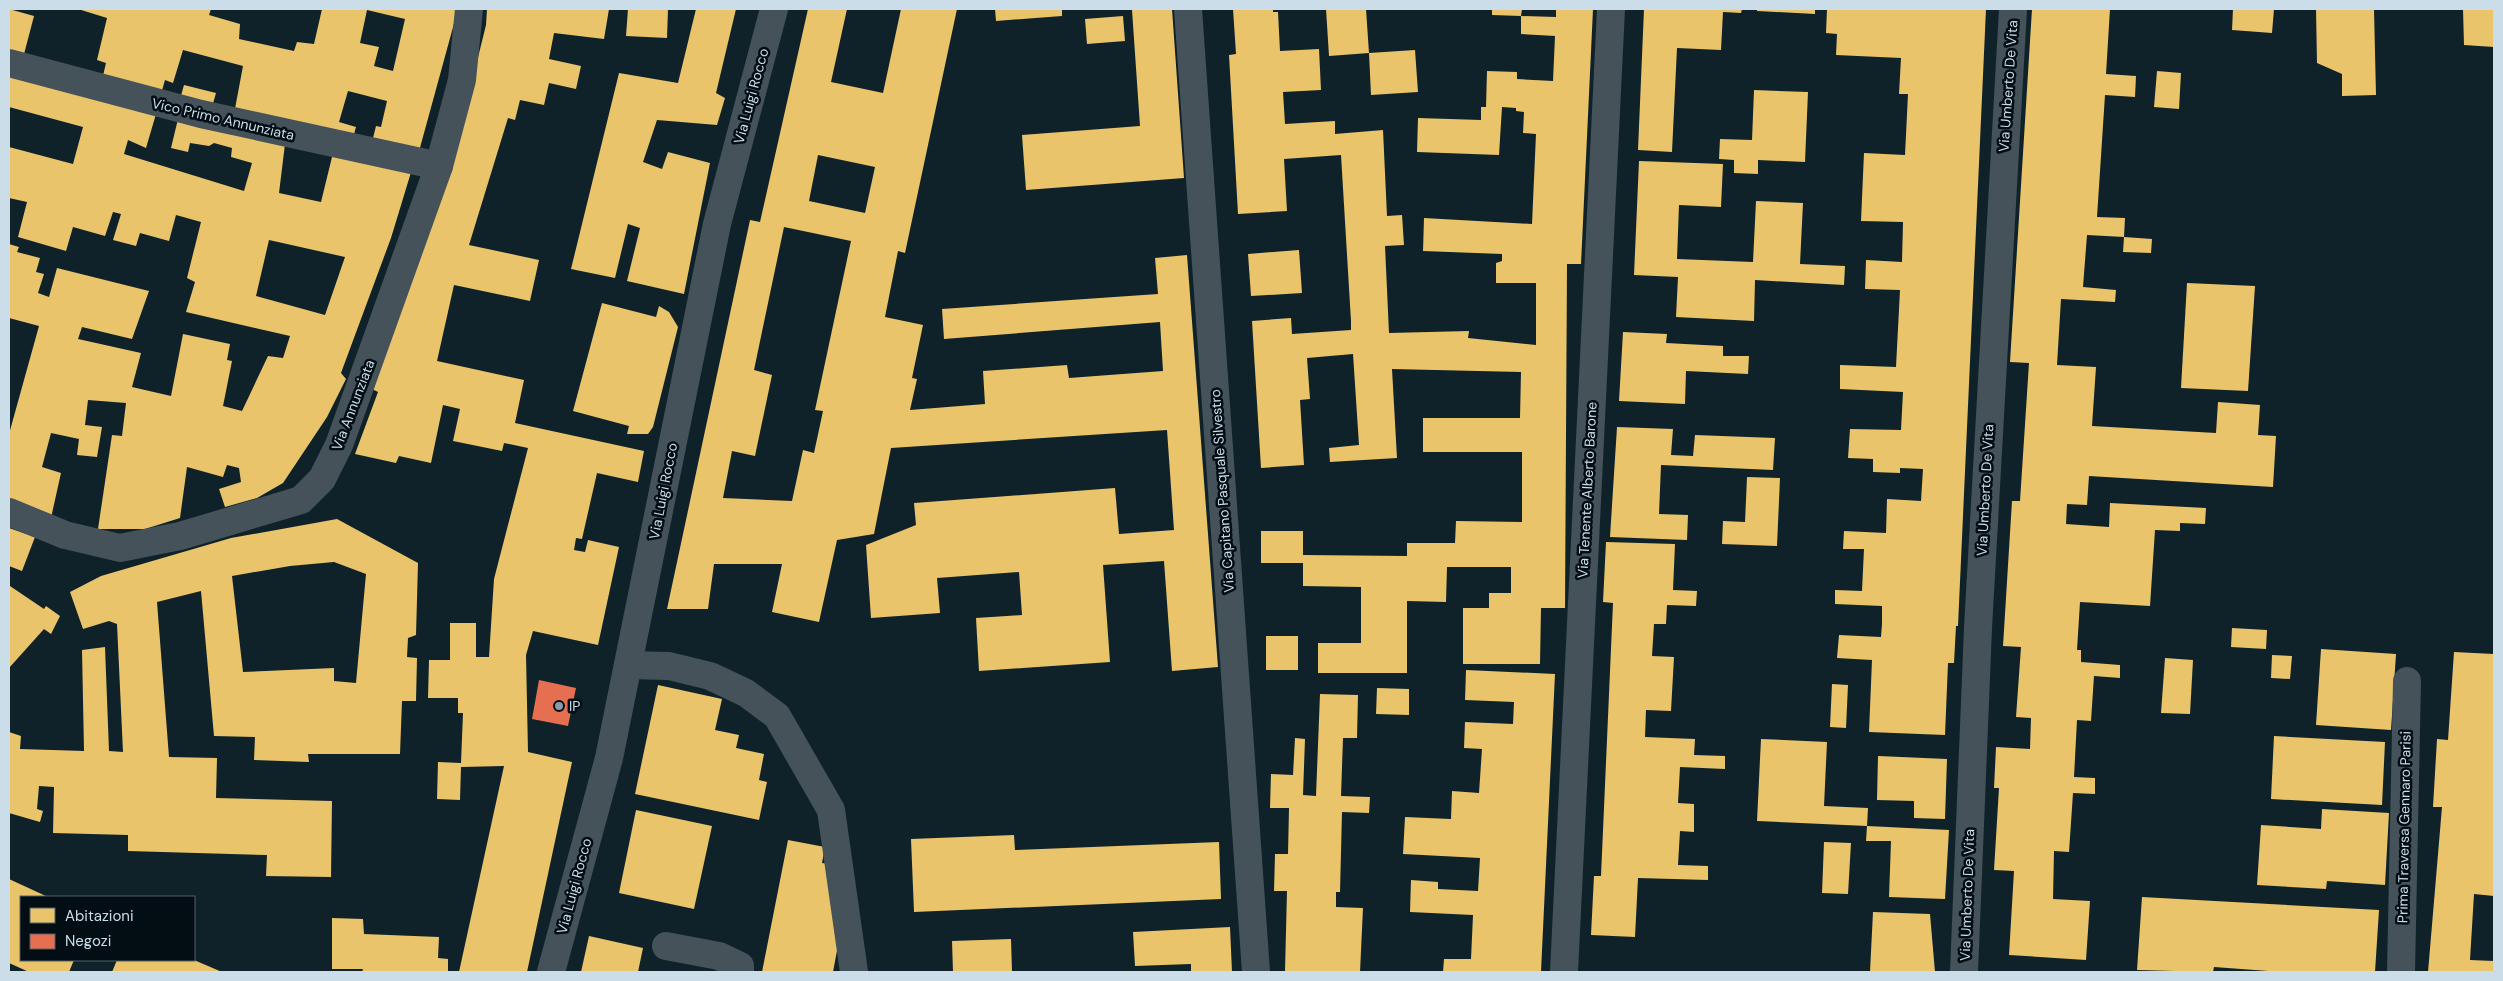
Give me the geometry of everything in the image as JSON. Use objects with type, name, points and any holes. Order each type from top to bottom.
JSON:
[{"type":"street","name":"Via Annunziata","points":[[9,512],[65,535],[120,548],[180,536],[301,500],[322,478],[339,445],[440,166],[462,80],[469,9]]},
{"type":"street","name":"Via Luigi Rocco","points":[[551,972],[609,758],[717,224],[774,9]]},
{"type":"street","name":"Via Capitano Pasquale Silvestro","points":[[1188,9],[1256,972]]},
{"type":"street","name":"Via Tenente Alberto Barone","points":[[1564,972],[1611,9]]},
{"type":"street","name":"Via Umberto De Vita","points":[[1964,972],[1978,628],[2013,9]]},
{"type":"street","name":"Vico Primo Annunziata","points":[[9,63],[201,114],[440,166]]},
{"type":"street","points":[[628,665],[669,666],[710,676],[746,693],[777,716],[831,810],[854,972]]},
{"type":"street","name":"Prima Traversa Gennaro Parisi","points":[[2401,972],[2407,681]]},
{"type":"street","points":[[666,946],[720,956],[740,966],[740,972]]},
{"type":"building: Abitazioni","points":[[9,9],[34,16],[23,58],[9,54]]},
{"type":"building: Abitazioni","points":[[78,9],[211,9],[209,15],[240,24],[239,39],[294,51],[297,42],[314,44],[322,9],[458,9],[418,155],[372,142],[376,126],[381,127],[387,101],[348,91],[339,122],[356,127],[352,141],[234,114],[243,66],[183,50],[173,83],[165,80],[161,94],[102,80],[106,63],[97,60],[107,18]],"holes":[[[367,10],[405,19],[393,71],[374,66],[379,47],[360,43]]]},
{"type":"building: Abitazioni","points":[[487,9],[609,9],[604,39],[554,33],[549,59],[581,66],[576,89],[549,83],[544,105],[520,100],[515,120],[508,118],[469,245],[539,260],[530,301],[454,285],[437,361],[524,380],[515,423],[644,451],[638,482],[597,473],[582,539],[576,538],[574,550],[585,552],[588,540],[619,547],[598,645],[533,631],[526,655],[528,752],[572,762],[527,972],[459,972],[504,766],[461,767],[460,800],[437,799],[438,762],[461,763],[463,713],[458,713],[458,698],[428,698],[429,660],[450,660],[450,623],[476,623],[476,657],[489,657],[494,579],[528,448],[504,443],[502,451],[453,441],[460,409],[443,405],[431,463],[399,456],[396,463],[355,454],[378,392],[370,388],[464,114],[486,25]]},
{"type":"building: Abitazioni","points":[[628,9],[668,9],[667,38],[626,36]]},
{"type":"building: Abitazioni","points":[[696,9],[736,9],[716,93],[725,98],[717,125],[657,120],[643,162],[662,169],[668,152],[710,163],[684,294],[627,281],[640,228],[628,224],[615,278],[571,269],[619,73],[678,83]]},
{"type":"building: Abitazioni","points":[[808,9],[847,9],[831,82],[883,93],[901,9],[957,9],[905,253],[898,251],[885,317],[923,325],[912,378],[917,379],[910,410],[985,404],[983,371],[1067,365],[1069,378],[1163,371],[1160,322],[944,339],[942,309],[1158,294],[1155,258],[1187,255],[1218,667],[1172,671],[1164,561],[1103,565],[1110,662],[979,671],[976,618],[1022,615],[1019,572],[937,578],[940,613],[871,618],[866,545],[916,525],[914,503],[1115,488],[1119,534],[1174,530],[1167,430],[891,448],[874,534],[837,540],[819,622],[772,612],[782,564],[714,564],[708,609],[667,609],[750,220],[760,222]],"holes":[[[818,155],[875,167],[865,213],[809,201]],[[784,227],[851,241],[815,410],[823,411],[814,453],[803,450],[792,501],[723,498],[732,451],[755,456],[772,375],[754,370]]]},
{"type":"building: Abitazioni","points":[[995,9],[1062,9],[1062,16],[996,21]]},
{"type":"building: Abitazioni","points":[[1172,9],[1184,178],[1026,190],[1022,135],[1140,126],[1132,10]]},
{"type":"building: Abitazioni","points":[[1233,9],[1273,9],[1273,12],[1278,12],[1280,51],[1319,49],[1321,90],[1283,92],[1285,124],[1335,121],[1335,134],[1383,130],[1387,216],[1402,215],[1404,245],[1385,246],[1389,333],[1469,331],[1468,338],[1536,345],[1536,283],[1496,283],[1496,263],[1502,261],[1502,254],[1423,251],[1424,218],[1532,224],[1536,134],[1523,133],[1524,112],[1516,111],[1516,108],[1502,107],[1499,155],[1417,152],[1418,118],[1481,120],[1481,107],[1486,107],[1487,71],[1517,72],[1517,79],[1553,81],[1555,36],[1521,34],[1521,16],[1556,17],[1556,9],[1593,9],[1581,264],[1567,264],[1565,608],[1541,608],[1540,664],[1463,664],[1463,608],[1489,608],[1489,593],[1511,593],[1511,567],[1447,567],[1446,602],[1407,601],[1407,673],[1318,673],[1318,643],[1361,643],[1361,587],[1303,586],[1303,563],[1261,563],[1261,531],[1303,531],[1303,555],[1407,556],[1407,543],[1455,543],[1456,521],[1522,522],[1522,452],[1423,452],[1423,418],[1520,418],[1521,372],[1392,369],[1397,458],[1330,462],[1329,448],[1359,445],[1353,354],[1307,358],[1310,399],[1300,400],[1304,465],[1261,468],[1252,321],[1291,318],[1292,334],[1351,330],[1341,155],[1284,159],[1287,211],[1238,214],[1229,55],[1236,54]]},
{"type":"building: Abitazioni","points":[[1326,9],[1366,9],[1369,53],[1329,56]]},
{"type":"building: Abitazioni","points":[[1492,9],[1522,9],[1521,16],[1492,15]]},
{"type":"building: Abitazioni","points":[[1644,9],[1742,9],[1741,13],[1723,12],[1721,50],[1677,48],[1672,152],[1638,150]]},
{"type":"building: Abitazioni","points":[[1757,9],[1815,9],[1815,14],[1757,11]]},
{"type":"building: Abitazioni","points":[[1827,9],[1986,9],[1958,626],[1956,626],[1954,663],[1948,663],[1945,735],[1869,732],[1872,660],[1837,658],[1839,635],[1881,637],[1882,624],[1882,606],[1835,604],[1835,590],[1862,591],[1864,549],[1843,549],[1844,531],[1886,533],[1887,499],[1921,501],[1923,469],[1900,468],[1900,473],[1873,472],[1873,459],[1848,458],[1850,429],[1901,430],[1903,392],[1840,389],[1840,365],[1896,367],[1900,290],[1865,289],[1866,260],[1902,262],[1903,222],[1861,221],[1864,153],[1905,155],[1908,94],[1899,94],[1901,58],[1836,55],[1837,34],[1826,33]]},
{"type":"building: Abitazioni","points":[[2032,9],[2110,9],[2106,74],[2136,76],[2135,97],[2105,95],[2097,217],[2125,218],[2124,237],[2087,235],[2083,287],[2116,290],[2115,302],[2061,299],[2057,365],[2096,367],[2092,426],[2216,433],[2218,402],[2260,405],[2258,435],[2276,436],[2273,487],[2089,476],[2087,505],[2067,504],[2066,524],[2109,527],[2110,503],[2206,508],[2205,524],[2180,523],[2180,531],[2155,530],[2150,606],[2080,602],[2077,650],[2081,650],[2081,662],[2120,665],[2120,678],[2094,676],[2091,721],[2077,720],[2074,777],[2095,778],[2095,794],[2073,793],[2069,852],[2054,851],[2053,899],[2090,901],[2086,960],[2009,955],[2014,871],[1994,870],[1999,788],[1994,788],[1996,747],[2030,749],[2031,718],[2016,717],[2021,647],[2003,646],[2012,501],[2020,501],[2029,363],[2010,362]]},
{"type":"building: Abitazioni","points":[[2233,9],[2274,9],[2272,33],[2232,30]]},
{"type":"building: Abitazioni","points":[[2316,9],[2374,9],[2376,95],[2342,96],[2342,74],[2317,63]]},
{"type":"building: Abitazioni","points":[[2463,9],[2494,9],[2494,47],[2464,45]]},
{"type":"building: Abitazioni","points":[[1123,16],[1125,41],[1087,44],[1085,19]]},
{"type":"building: Abitazioni","points":[[1415,50],[1418,92],[1371,95],[1369,53]]},
{"type":"building: Abitazioni","points":[[2157,71],[2181,73],[2179,109],[2154,107]]},
{"type":"building: Abitazioni","points":[[9,74],[156,114],[146,148],[128,140],[124,154],[244,191],[252,163],[231,157],[232,148],[214,143],[209,146],[190,143],[188,152],[171,148],[178,119],[285,144],[279,193],[321,202],[333,153],[412,169],[391,238],[341,373],[346,379],[327,417],[283,483],[257,498],[225,507],[219,489],[241,482],[239,468],[227,465],[223,477],[187,467],[180,518],[145,529],[98,529],[112,435],[122,436],[126,403],[88,400],[85,425],[102,427],[97,457],[77,455],[79,439],[51,433],[42,467],[61,473],[51,518],[9,500],[9,434],[39,326],[9,318],[9,244],[19,247],[17,252],[40,258],[36,272],[44,274],[38,293],[49,297],[57,268],[149,291],[132,339],[82,327],[78,339],[141,353],[132,387],[171,396],[183,334],[230,344],[227,360],[232,361],[223,406],[242,411],[268,356],[283,358],[290,336],[186,312],[195,282],[187,278],[201,222],[176,215],[169,241],[140,233],[136,246],[113,240],[121,214],[113,212],[105,236],[73,227],[66,251],[18,237],[27,202],[9,198],[9,147],[73,164],[83,127],[9,107]],"holes":[[[269,240],[345,257],[325,315],[256,296]]]},
{"type":"building: Abitazioni","points":[[184,85],[216,93],[212,107],[180,99]]},
{"type":"building: Abitazioni","points":[[1754,90],[1808,92],[1805,162],[1758,160],[1758,174],[1734,173],[1734,160],[1719,159],[1720,139],[1752,140]]},
{"type":"building: Abitazioni","points":[[1639,161],[1723,164],[1721,207],[1679,205],[1677,259],[1753,262],[1756,201],[1803,203],[1800,264],[1845,266],[1844,285],[1755,280],[1754,321],[1676,317],[1678,277],[1634,275]]},
{"type":"building: Abitazioni","points":[[2124,237],[2152,239],[2151,253],[2123,252]]},
{"type":"building: Abitazioni","points":[[1299,250],[1302,293],[1251,296],[1248,254]]},
{"type":"building: Abitazioni","points":[[2187,283],[2255,286],[2248,391],[2181,388]]},
{"type":"building: Abitazioni","points":[[602,303],[656,317],[659,306],[669,312],[678,327],[653,427],[648,434],[627,434],[629,426],[573,411]]},
{"type":"building: Abitazioni","points":[[1623,332],[1667,334],[1666,343],[1723,346],[1723,356],[1749,356],[1748,374],[1686,371],[1685,404],[1619,401]]},
{"type":"building: Abitazioni","points":[[1617,427],[1673,429],[1671,455],[1693,456],[1695,435],[1775,438],[1773,470],[1661,465],[1659,514],[1688,515],[1687,540],[1610,537]]},
{"type":"building: Abitazioni","points":[[1747,477],[1780,478],[1777,546],[1722,544],[1723,521],[1745,522]]},
{"type":"building: Abitazioni","points":[[337,519],[418,563],[416,635],[408,638],[407,657],[417,658],[416,701],[402,701],[400,754],[308,754],[309,762],[254,760],[255,737],[214,736],[201,591],[157,602],[169,757],[217,758],[216,798],[332,801],[331,877],[266,876],[267,855],[128,851],[128,835],[53,833],[54,787],[39,786],[37,809],[43,811],[40,822],[9,813],[9,732],[21,736],[20,749],[84,751],[82,650],[105,647],[109,751],[123,752],[117,624],[109,621],[83,629],[70,592],[101,576],[231,538]],"holes":[[[334,562],[366,574],[356,683],[334,681],[334,668],[243,672],[232,576],[290,566]]]},
{"type":"building: Abitazioni","points":[[9,528],[35,537],[22,571],[9,566]]},
{"type":"building: Abitazioni","points":[[1606,542],[1675,544],[1673,590],[1697,591],[1696,606],[1667,605],[1666,624],[1654,624],[1652,656],[1674,657],[1671,711],[1646,710],[1645,737],[1695,739],[1694,755],[1725,756],[1725,769],[1680,767],[1678,803],[1694,804],[1694,832],[1680,831],[1678,865],[1708,866],[1708,880],[1638,878],[1635,937],[1591,935],[1594,876],[1601,876],[1613,603],[1603,602]]},
{"type":"building: Abitazioni","points":[[10,586],[44,609],[46,606],[60,616],[51,634],[44,629],[9,668]]},
{"type":"building: Abitazioni","points":[[2232,628],[2267,630],[2266,649],[2231,647]]},
{"type":"building: Abitazioni","points":[[1266,636],[1298,636],[1298,670],[1266,670]]},
{"type":"building: Abitazioni","points":[[2321,649],[2396,654],[2391,730],[2316,725]]},
{"type":"building: Abitazioni","points":[[2454,652],[2494,654],[2494,896],[2474,894],[2470,960],[2494,961],[2494,972],[2428,972],[2442,807],[2433,807],[2437,739],[2448,740]]},
{"type":"building: Abitazioni","points":[[2272,655],[2292,656],[2290,679],[2271,678]]},
{"type":"building: Abitazioni","points":[[2165,658],[2193,660],[2190,714],[2161,713]]},
{"type":"building: Abitazioni","points":[[1466,670],[1555,674],[1541,972],[1443,972],[1444,959],[1471,959],[1473,915],[1410,912],[1411,880],[1438,882],[1438,889],[1478,891],[1480,858],[1403,854],[1405,817],[1451,819],[1452,791],[1479,793],[1482,749],[1464,748],[1465,722],[1513,724],[1514,702],[1465,700]]},
{"type":"building: Abitazioni","points":[[1832,684],[1848,685],[1846,728],[1830,727]]},
{"type":"building: Abitazioni","points":[[658,685],[722,699],[715,730],[739,735],[736,748],[764,754],[759,780],[767,782],[759,820],[635,794]]},
{"type":"building: Abitazioni","points":[[1377,688],[1409,689],[1409,715],[1376,714]]},
{"type":"building: Abitazioni","points":[[1320,694],[1358,695],[1357,738],[1343,738],[1341,796],[1370,797],[1369,813],[1342,812],[1340,892],[1336,892],[1336,907],[1363,908],[1360,972],[1285,971],[1287,891],[1274,891],[1275,854],[1288,854],[1289,808],[1270,808],[1271,774],[1293,775],[1295,738],[1305,739],[1303,795],[1316,796]]},
{"type":"building: Abitazioni","points":[[2274,736],[2385,742],[2382,805],[2271,799]]},
{"type":"building: Abitazioni","points":[[1761,739],[1827,742],[1824,806],[1868,808],[1867,826],[1757,821]]},
{"type":"building: Abitazioni","points":[[1878,756],[1947,759],[1945,819],[1914,818],[1914,801],[1877,800]]},
{"type":"building: Abitazioni","points":[[2322,809],[2389,813],[2385,885],[2327,881],[2326,889],[2257,885],[2261,825],[2321,829]]},
{"type":"building: Abitazioni","points":[[636,810],[712,826],[694,909],[619,893]]},
{"type":"building: Abitazioni","points":[[1867,826],[1949,830],[1945,899],[1889,897],[1891,841],[1866,841]]},
{"type":"building: Abitazioni","points":[[1014,835],[1015,850],[1219,842],[1221,899],[914,912],[911,839]]},
{"type":"building: Abitazioni","points":[[788,840],[825,847],[822,863],[830,864],[842,924],[833,972],[762,972]]},
{"type":"building: Abitazioni","points":[[1824,842],[1851,843],[1848,894],[1822,893]]},
{"type":"building: Abitazioni","points":[[9,879],[46,896],[20,896],[20,961],[74,961],[69,972],[29,972],[9,963]]},
{"type":"building: Abitazioni","points":[[2142,897],[2379,910],[2375,972],[2282,972],[2214,967],[2213,972],[2137,970]]},
{"type":"building: Abitazioni","points":[[1873,912],[1930,914],[1935,972],[1870,972]]},
{"type":"building: Abitazioni","points":[[332,918],[363,919],[364,934],[439,937],[438,958],[448,959],[448,972],[362,972],[363,969],[332,969]]},
{"type":"building: Abitazioni","points":[[1230,927],[1232,972],[1191,972],[1191,964],[1135,966],[1133,932]]},
{"type":"building: Abitazioni","points":[[589,936],[643,948],[638,972],[581,972]]},
{"type":"building: Abitazioni","points":[[1011,939],[1012,972],[953,972],[952,941]]},
{"type":"building: Abitazioni","points":[[195,960],[222,972],[112,972],[117,961]]},
{"type":"building: Negozi","points":[[539,680],[576,688],[568,726],[532,719]]},
{"type":"place","name":"IP","points":[[559,706]]}]
